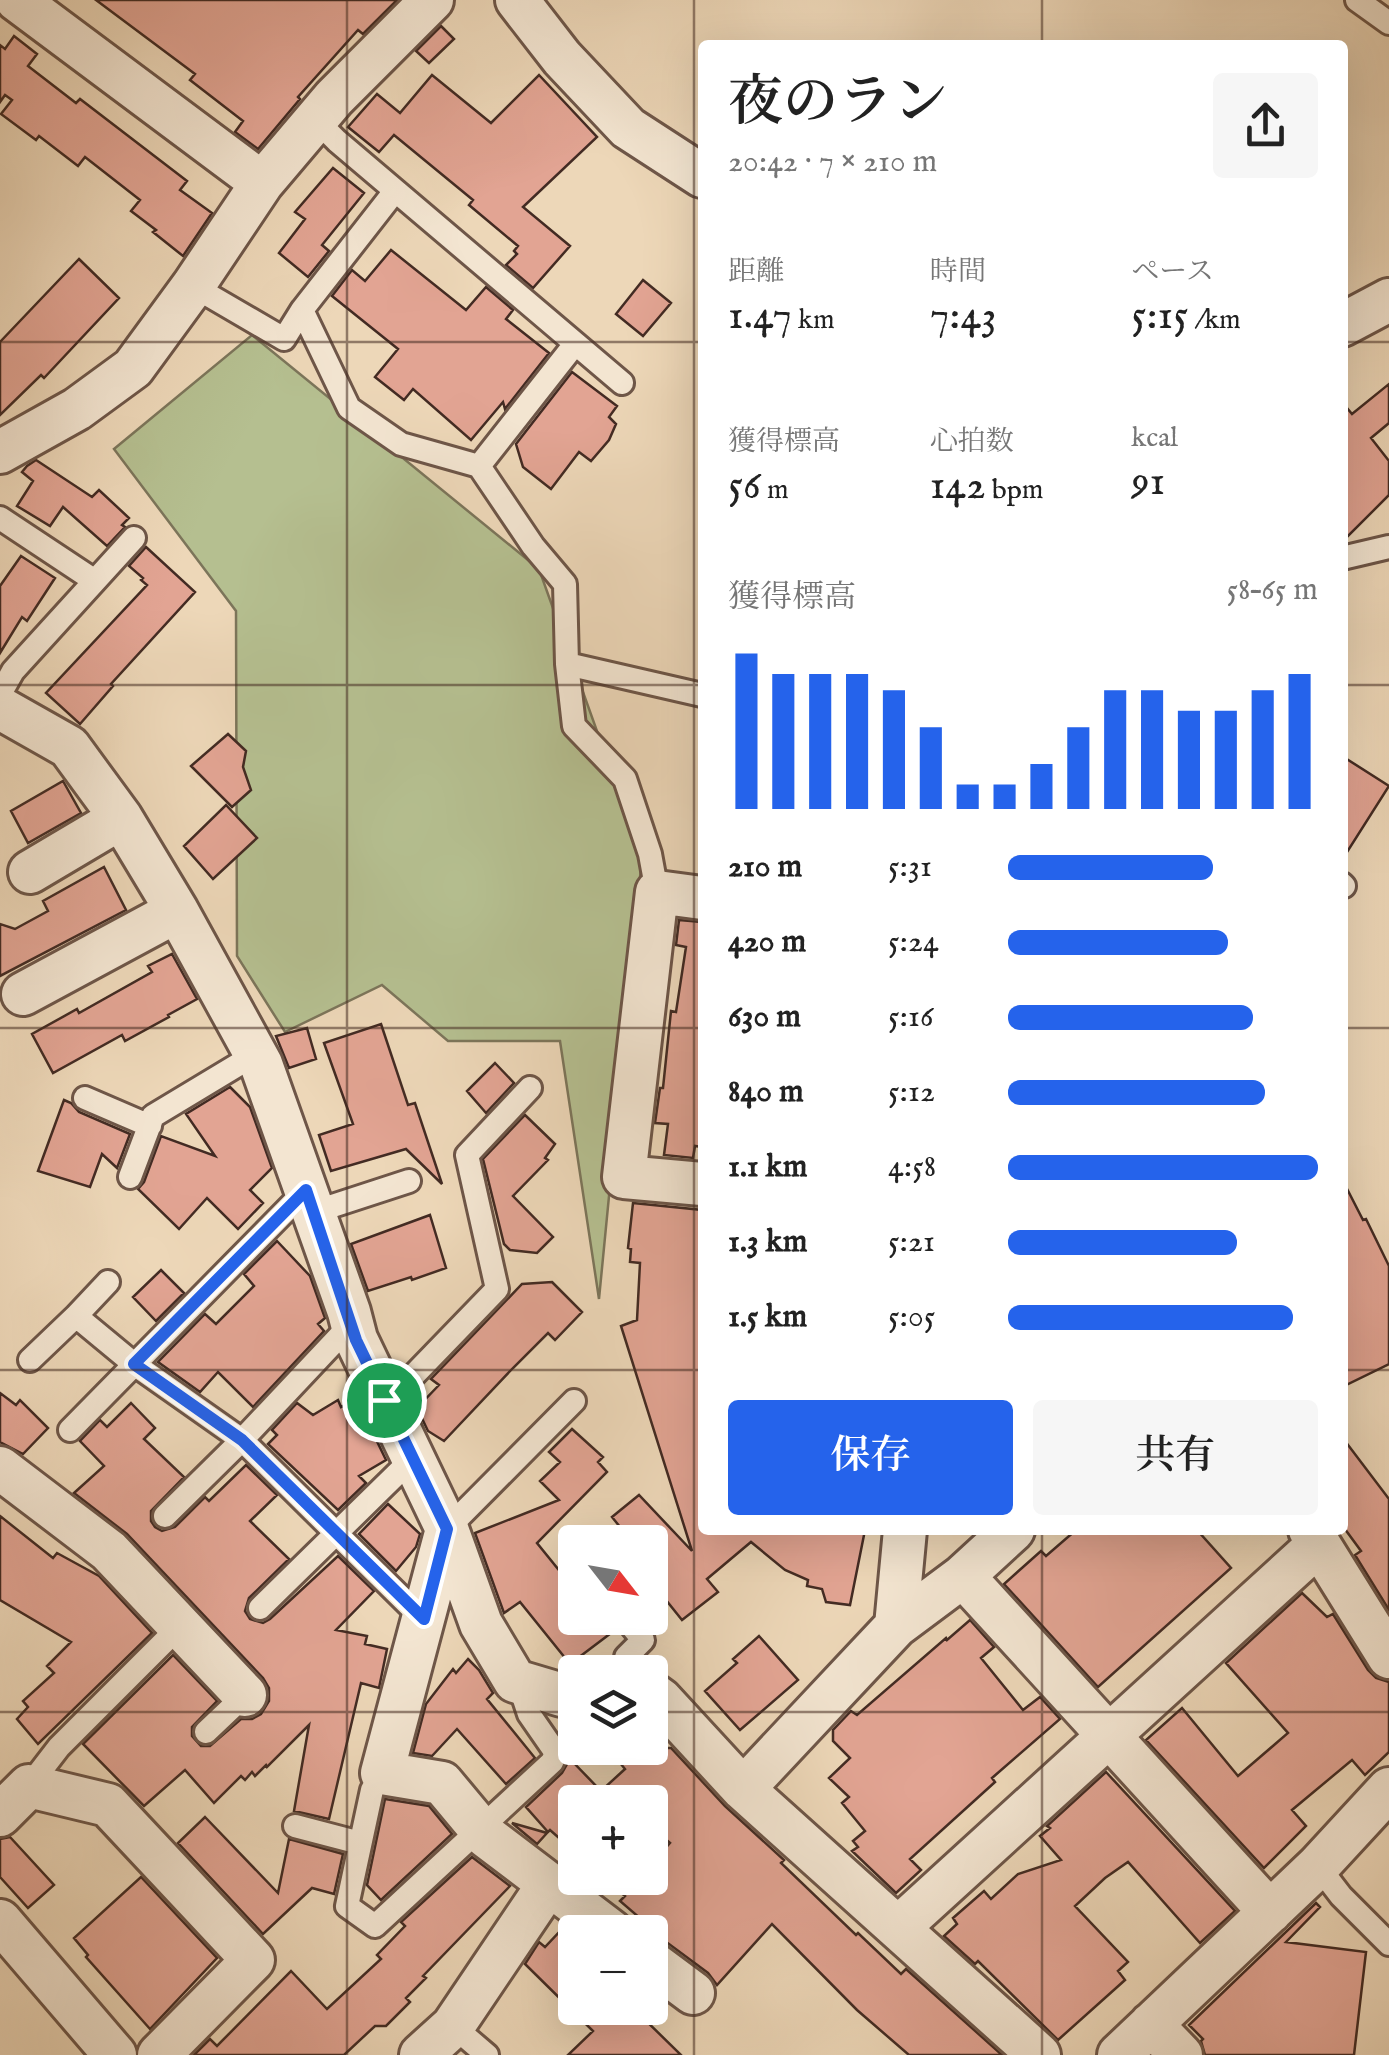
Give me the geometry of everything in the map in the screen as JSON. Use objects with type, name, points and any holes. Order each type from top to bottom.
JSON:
[{"type":"street","points":[[17,0],[262,183]]},
{"type":"street","points":[[0,452],[78,409],[133,368],[262,183],[334,98],[432,0]]},
{"type":"street","points":[[518,0],[562,58],[628,128],[698,173]]},
{"type":"street","points":[[1348,323],[1389,300]]},
{"type":"street","points":[[0,708],[69,747],[121,818],[177,910],[256,1054],[356,1340],[447,1529],[482,1624],[515,1680],[558,1694]]},
{"type":"street","points":[[30,872],[121,818]]},
{"type":"street","points":[[698,897],[656,892],[624,1177],[698,1184]]},
{"type":"street","points":[[23,994],[177,910]]},
{"type":"street","points":[[0,1468],[109,1551],[244,1695]]},
{"type":"street","points":[[447,1529],[382,1773],[442,1782],[488,1837],[589,1915]]},
{"type":"street","points":[[896,1626],[905,1535]]},
{"type":"street","points":[[744,1789],[896,1626],[963,1576],[1008,1535]]},
{"type":"street","points":[[898,1928],[1109,1734],[1314,1537],[1389,1658]]},
{"type":"street","points":[[963,1576],[1270,1912]]},
{"type":"street","points":[[668,1708],[744,1789],[1039,2055]]},
{"type":"street","points":[[1119,2055],[1318,1866],[1389,1789]]},
{"type":"street","points":[[14,1801],[108,1805],[253,1960],[159,2055]]},
{"type":"street","points":[[421,2055],[452,2026],[548,1885]]},
{"type":"street","points":[[0,1921],[116,2055]]},
{"type":"street","points":[[668,1974],[694,1993]]},
{"type":"street","points":[[1151,2024],[1181,2055]]},
{"type":"lane","points":[[1357,0],[1389,23]]},
{"type":"lane","points":[[316,120],[622,383]]},
{"type":"lane","points":[[193,286],[284,339],[395,191]]},
{"type":"lane","points":[[302,310],[349,408],[401,444],[479,466],[533,546],[565,584],[567,664],[574,726],[626,779],[650,854],[656,892]]},
{"type":"lane","points":[[479,466],[575,344]]},
{"type":"lane","points":[[0,518],[95,581]]},
{"type":"lane","points":[[0,694],[13,671],[134,538]]},
{"type":"lane","points":[[1348,556],[1389,546]]},
{"type":"lane","points":[[567,664],[698,694]]},
{"type":"lane","points":[[130,1177],[153,1116],[256,1054]]},
{"type":"lane","points":[[384,1400],[410,1379],[497,1289],[467,1155],[530,1088]]},
{"type":"lane","points":[[86,1098],[150,1126]]},
{"type":"lane","points":[[70,1430],[134,1364],[310,1201],[409,1181]]},
{"type":"lane","points":[[30,1360],[108,1282]]},
{"type":"lane","points":[[76,1316],[134,1364],[242,1440],[424,1619]]},
{"type":"lane","points":[[165,1516],[352,1324]]},
{"type":"lane","points":[[447,1529],[574,1401]]},
{"type":"lane","points":[[260,1608],[412,1459]]},
{"type":"lane","points":[[14,1801],[59,1747],[178,1627]]},
{"type":"lane","points":[[628,1655],[643,1640],[639,1635]]},
{"type":"lane","points":[[382,1773],[372,1790],[347,1906],[375,1926],[552,1762],[556,1753],[529,1714],[515,1680]]},
{"type":"lane","points":[[206,1732],[244,1695]]},
{"type":"lane","points":[[295,1826],[360,1842]]},
{"type":"lane","points":[[1318,1866],[1341,1896],[1389,1944]]},
{"type":"lane","points":[[452,2026],[487,2055]]},
{"type":"green space","points":[[252,335],[539,569],[642,857],[599,1299],[560,1041],[448,1041],[382,985],[285,1032],[237,956],[236,611],[114,449]]},
{"type":"building","points":[[96,0],[397,0],[363,34],[358,30],[258,149],[235,132],[243,121],[190,80],[195,74]]},
{"type":"building","points":[[441,26],[454,39],[429,63],[416,51]]},
{"type":"building","points":[[14,36],[37,54],[28,66],[76,103],[80,99],[187,181],[180,190],[212,213],[183,256],[131,211],[140,200],[85,157],[78,166],[39,136],[36,140],[1,114],[12,100],[5,95],[0,102],[0,45],[5,49]]},
{"type":"building","points":[[432,75],[491,123],[539,75],[597,137],[523,207],[570,246],[533,288],[506,265],[517,254],[514,251],[518,246],[469,205],[473,200],[394,135],[379,152],[348,127],[377,94],[400,113]]},
{"type":"building","points":[[333,168],[364,193],[322,245],[329,251],[308,277],[279,253],[305,219],[295,212]]},
{"type":"building","points":[[391,250],[466,310],[486,287],[513,310],[506,319],[549,353],[505,409],[503,402],[471,440],[413,389],[404,400],[375,377],[398,349],[332,296],[352,270],[365,281]]},
{"type":"building","points":[[79,259],[119,298],[44,378],[41,375],[0,415],[0,342]]},
{"type":"building","points":[[643,280],[671,303],[643,336],[616,314]]},
{"type":"building","points":[[572,372],[617,406],[609,417],[616,424],[609,440],[591,461],[579,452],[551,489],[523,467],[516,444]]},
{"type":"building","points":[[1389,384],[1389,423],[1371,438],[1389,461],[1389,495],[1348,536],[1348,409],[1352,414]]},
{"type":"building","points":[[36,460],[92,497],[99,490],[129,518],[107,546],[63,507],[50,526],[17,506],[33,481],[22,472]]},
{"type":"building","points":[[146,547],[195,592],[80,724],[46,693],[147,585],[129,566]]},
{"type":"building","points":[[21,556],[55,578],[27,621],[22,617],[0,653],[0,586]]},
{"type":"building","points":[[228,734],[246,751],[243,767],[251,790],[232,807],[191,766]]},
{"type":"building","points":[[1348,760],[1389,786],[1348,851]]},
{"type":"building","points":[[63,781],[81,813],[28,843],[11,811]]},
{"type":"building","points":[[226,805],[257,838],[213,879],[184,846]]},
{"type":"building","points":[[104,867],[126,910],[0,976],[0,924],[15,929],[48,911],[43,901]]},
{"type":"building","points":[[679,920],[698,922],[698,1146],[693,1158],[664,1155],[668,1124],[655,1123],[671,1011],[676,1012],[686,947],[676,945]]},
{"type":"building","points":[[172,954],[197,999],[125,1041],[122,1035],[53,1073],[32,1034],[152,972],[148,966]]},
{"type":"building","points":[[381,1024],[408,1105],[415,1103],[442,1184],[406,1149],[331,1171],[319,1135],[353,1124],[324,1043]]},
{"type":"building","points":[[307,1028],[316,1059],[289,1068],[276,1036]]},
{"type":"building","points":[[495,1063],[514,1083],[486,1113],[467,1091]]},
{"type":"building","points":[[230,1087],[250,1107],[272,1168],[250,1190],[263,1203],[238,1229],[207,1198],[179,1229],[138,1189],[161,1136],[215,1156],[186,1114]]},
{"type":"building","points":[[64,1100],[79,1112],[130,1134],[117,1168],[102,1154],[90,1187],[38,1171]]},
{"type":"building","points":[[525,1115],[555,1144],[545,1158],[548,1160],[513,1196],[553,1237],[537,1253],[510,1250],[504,1244],[483,1159]]},
{"type":"building","points":[[1348,1191],[1389,1266],[1389,1364],[1348,1384]]},
{"type":"building","points":[[633,1203],[698,1210],[698,1535],[864,1535],[850,1605],[826,1602],[822,1589],[807,1586],[808,1580],[785,1570],[751,1542],[707,1579],[718,1592],[682,1620],[668,1602],[668,1526],[692,1551],[621,1326],[637,1320],[640,1263],[630,1262],[628,1248]]},
{"type":"building","points":[[430,1215],[446,1268],[368,1291],[351,1244]]},
{"type":"building","points":[[277,1241],[310,1276],[325,1318],[318,1324],[324,1331],[253,1407],[218,1372],[200,1392],[158,1362],[205,1314],[216,1324],[254,1286],[244,1274]]},
{"type":"building","points":[[161,1270],[184,1293],[156,1321],[133,1297]]},
{"type":"building","points":[[552,1282],[582,1312],[555,1340],[548,1333],[444,1441],[428,1431],[417,1408],[439,1385],[431,1379],[522,1284]]},
{"type":"building","points":[[0,1393],[16,1405],[20,1400],[48,1428],[23,1454],[0,1442]]},
{"type":"building","points":[[338,1400],[341,1407],[357,1400],[386,1460],[359,1476],[366,1483],[338,1510],[268,1444],[277,1435],[272,1430],[297,1403],[313,1415]]},
{"type":"building","points":[[131,1403],[155,1428],[144,1439],[184,1477],[151,1511],[155,1527],[162,1531],[175,1527],[246,1465],[277,1495],[250,1521],[289,1559],[249,1598],[245,1611],[250,1619],[263,1623],[270,1619],[338,1556],[374,1591],[336,1630],[367,1636],[365,1644],[387,1649],[379,1688],[361,1683],[329,1819],[294,1811],[309,1725],[267,1767],[255,1776],[252,1772],[245,1780],[241,1776],[214,1803],[185,1770],[144,1806],[83,1744],[173,1655],[217,1701],[192,1727],[192,1736],[201,1746],[210,1746],[241,1719],[261,1714],[269,1701],[269,1688],[263,1678],[127,1534],[74,1493],[104,1466],[80,1441],[100,1420],[107,1427]]},
{"type":"building","points":[[572,1429],[603,1457],[598,1462],[607,1472],[537,1543],[558,1569],[558,1635],[608,1635],[582,1655],[563,1655],[520,1602],[504,1613],[475,1533],[559,1500],[540,1481],[560,1462],[549,1452]]},
{"type":"building","points":[[1348,1445],[1389,1499],[1389,1610],[1355,1555],[1361,1551],[1348,1533]]},
{"type":"building","points":[[639,1495],[667,1525],[618,1525],[612,1517]]},
{"type":"building","points":[[388,1504],[420,1534],[416,1547],[396,1571],[359,1534]]},
{"type":"building","points":[[0,1516],[53,1558],[57,1553],[99,1576],[152,1633],[38,1744],[17,1719],[28,1707],[23,1701],[54,1673],[47,1666],[71,1642],[0,1600]]},
{"type":"building","points":[[1070,1535],[1201,1535],[1231,1568],[1098,1687],[1004,1584],[1041,1551],[1046,1556]]},
{"type":"building","points":[[1302,1593],[1327,1617],[1333,1614],[1368,1670],[1389,1682],[1389,1752],[1365,1775],[1352,1760],[1292,1810],[1306,1826],[1264,1868],[1146,1740],[1182,1708],[1238,1776],[1288,1733],[1226,1663]]},
{"type":"building","points":[[970,1620],[994,1647],[981,1658],[1023,1710],[1040,1697],[1060,1719],[992,1778],[995,1782],[910,1859],[921,1870],[896,1893],[852,1851],[858,1847],[853,1841],[865,1831],[842,1803],[849,1797],[829,1778],[850,1758],[833,1741],[833,1730],[851,1711],[857,1715]]},
{"type":"building","points":[[759,1636],[798,1680],[740,1730],[705,1691],[737,1663],[733,1659]]},
{"type":"building","points":[[468,1659],[493,1693],[487,1699],[535,1758],[506,1784],[457,1729],[432,1756],[413,1753],[426,1704],[453,1669],[456,1673]]},
{"type":"building","points":[[671,1748],[856,1935],[901,1974],[906,1969],[1002,2055],[909,2055],[857,2010],[772,1924],[717,1985],[708,1973],[668,1943],[668,1915],[636,1915],[620,1901],[624,1895],[668,1895],[670,1843],[668,1785],[608,1785],[625,1769],[622,1765],[668,1765]]},
{"type":"building","points":[[567,1765],[576,1765],[595,1785],[558,1785],[558,1837],[548,1832],[526,1807]]},
{"type":"building","points":[[1106,1772],[1235,1911],[1200,1943],[1128,1862],[1105,1878],[1075,1906],[1128,1962],[1118,1971],[1125,1980],[1058,2040],[978,1961],[975,1964],[944,1936],[957,1924],[953,1918],[984,1891],[991,1899],[1018,1874],[1061,1860],[1040,1836]]},
{"type":"building","points":[[385,1799],[429,1806],[452,1834],[381,1900],[367,1885]]},
{"type":"building","points":[[205,1817],[278,1893],[289,1839],[343,1854],[334,1894],[312,1888],[263,1934],[178,1843]]},
{"type":"building","points":[[512,1823],[547,1833],[537,1844]]},
{"type":"building","points":[[10,1837],[54,1885],[28,1908],[0,1877],[0,1839]]},
{"type":"building","points":[[472,1857],[510,1886],[423,1976],[426,1978],[406,1998],[410,2002],[386,2026],[375,2026],[344,2055],[194,2055],[210,2039],[217,2046],[291,1971],[327,2009],[381,1959],[377,1955],[405,1926],[401,1922]]},
{"type":"building","points":[[141,1877],[217,1958],[150,2029],[74,1938]]},
{"type":"building","points":[[1316,1903],[1320,1907],[1286,1942],[1366,1952],[1354,2055],[1205,2055],[1203,2039],[1189,2025]]},
{"type":"building","points":[[558,1933],[558,1997],[525,1964],[539,1942],[545,1947]]},
{"type":"building","points":[[587,2025],[650,2025],[681,2055],[568,2055],[593,2031]]},
{"type":"route","points":[[306,1190],[356,1340],[384,1400],[447,1529],[424,1619],[242,1440],[134,1364],[306,1190]]}]
